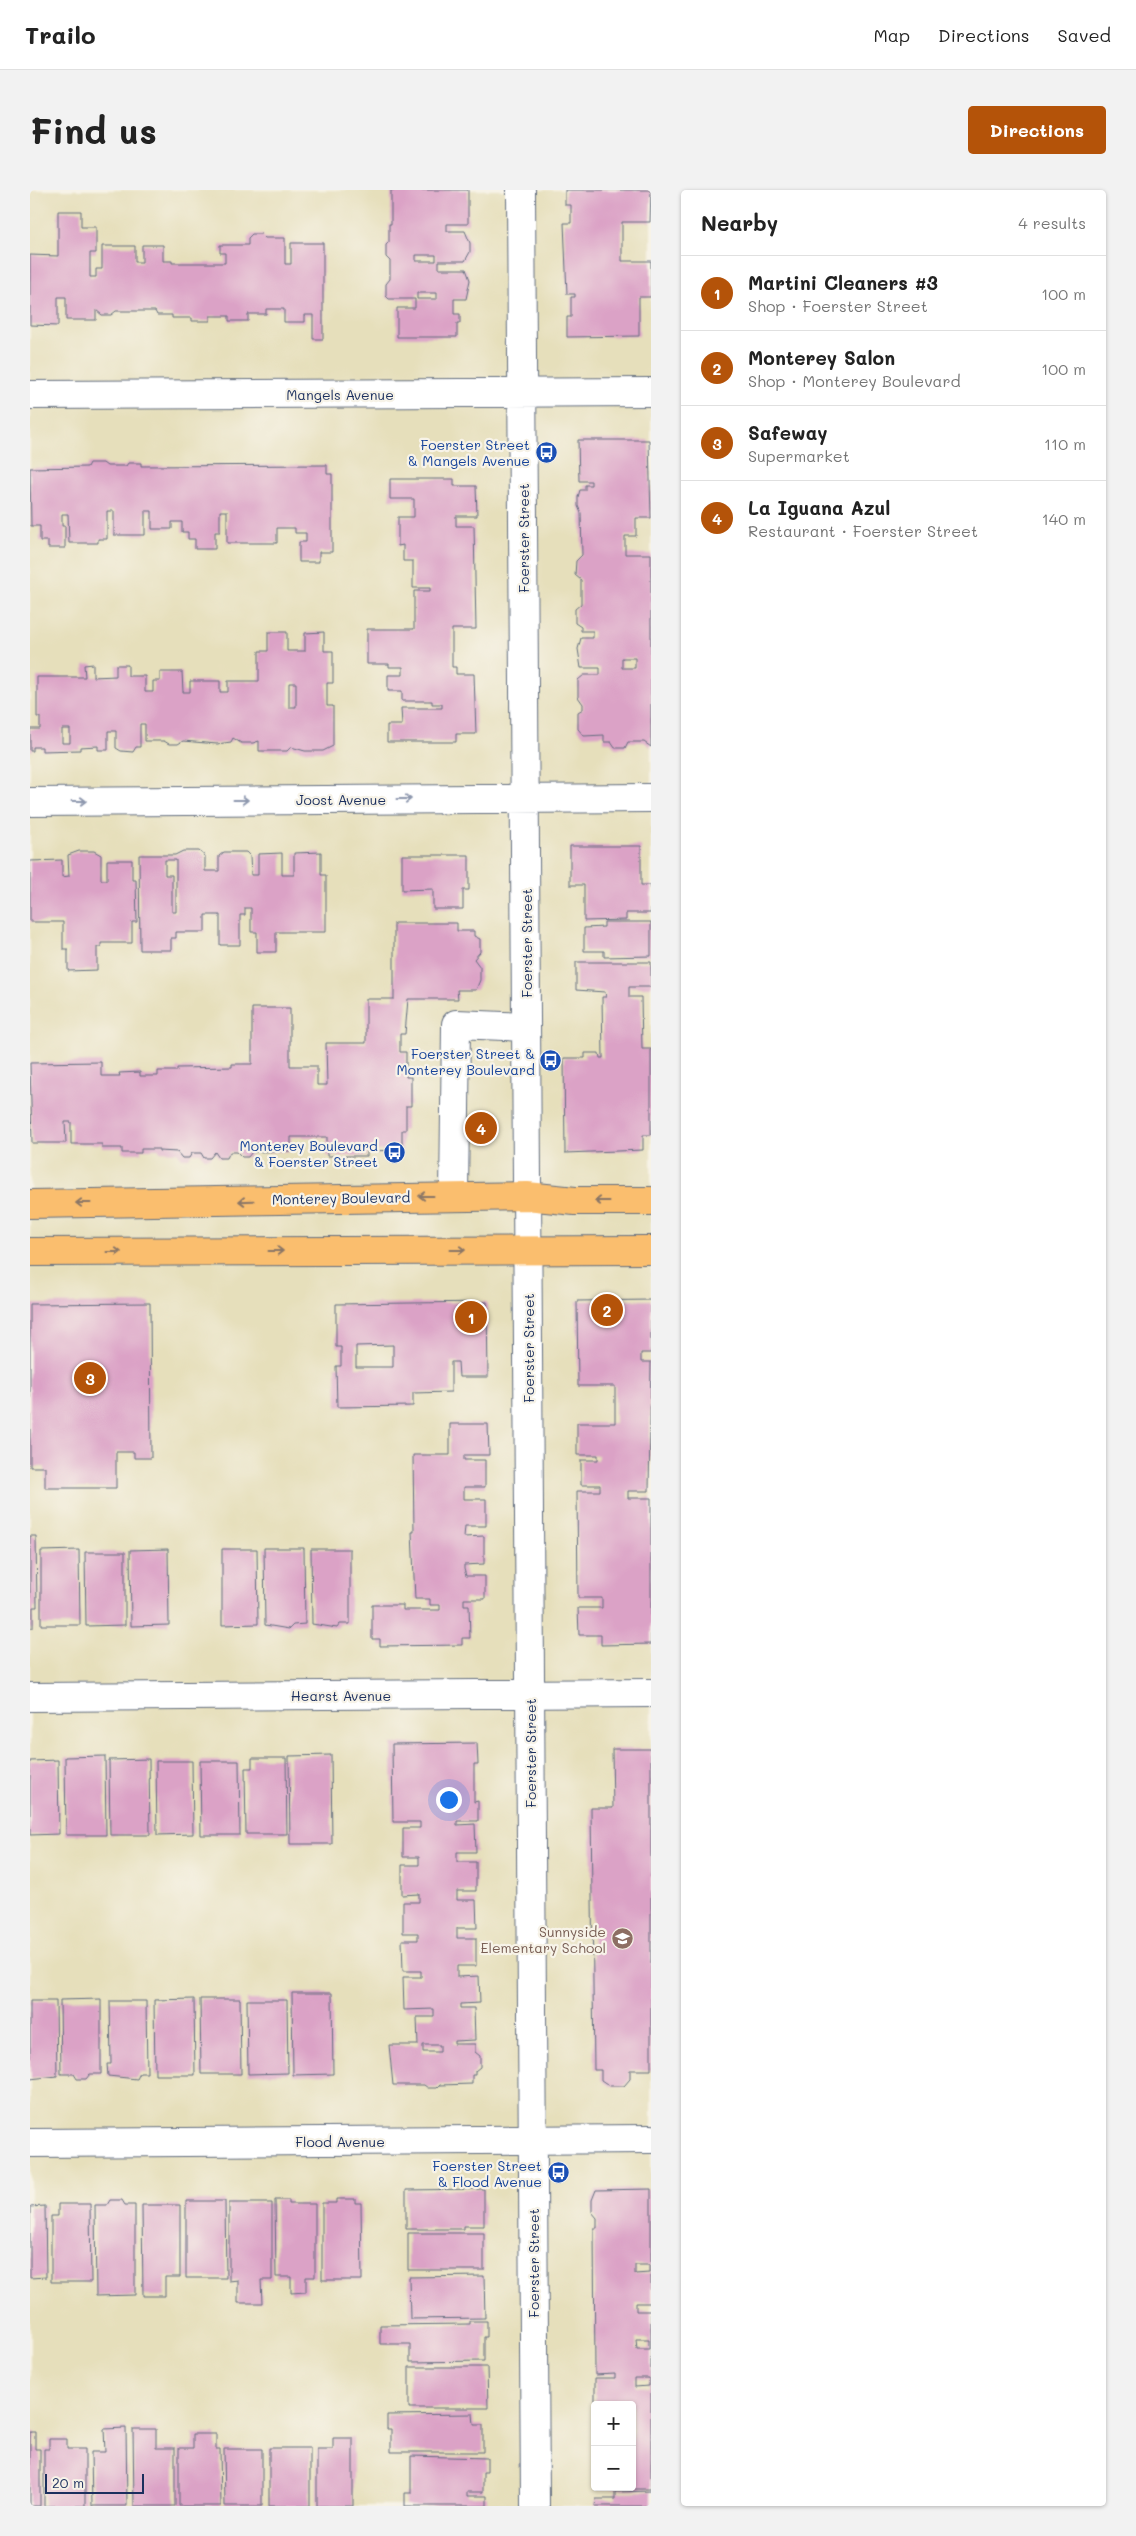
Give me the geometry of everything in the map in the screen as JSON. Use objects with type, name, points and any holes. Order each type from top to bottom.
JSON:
[{"type":"main road","name":"Monterey Boulevard","points":[[30,1204],[454,1196],[527,1196],[575,1201],[651,1201]]},
{"type":"main road","points":[[30,1252],[651,1250]]},
{"type":"street","name":"Foerster Street","points":[[521,190],[535,2506]]},
{"type":"street","name":"Mangels Avenue","points":[[30,395],[651,392]]},
{"type":"street","name":"Joost Avenue","points":[[30,802],[651,798]]},
{"type":"street","points":[[454,1196],[456,1024],[526,1027]]},
{"type":"street","name":"Hearst Avenue","points":[[30,1697],[651,1694]]},
{"type":"street","name":"Flood Avenue","points":[[30,2143],[651,2139]]},
{"type":"building","points":[[391,190],[468,190],[468,224],[447,224],[447,231],[465,231],[470,243],[470,252],[465,261],[439,261],[439,269],[466,269],[470,280],[466,299],[454,299],[454,314],[460,314],[460,323],[457,323],[457,337],[397,337],[397,308],[415,308],[415,299],[389,299],[386,296],[386,284],[390,279],[390,261],[386,257],[386,245],[389,242],[389,224],[391,224]],"holes":[[[416,255],[436,255],[436,261],[416,261]],[[417,293],[437,293],[437,299],[417,299]]]},
{"type":"building","points":[[565,190],[651,190],[650,222],[622,222],[622,261],[651,261],[651,297],[639,297],[639,336],[567,337],[567,317],[571,317],[571,297],[575,297],[575,294],[567,294],[564,223],[571,223],[571,205],[565,205]]},
{"type":"building","points":[[58,211],[81,211],[81,227],[96,227],[96,253],[90,253],[90,277],[96,277],[96,269],[102,269],[102,246],[135,246],[135,262],[142,262],[142,245],[163,245],[163,261],[172,261],[172,263],[225,263],[225,253],[220,253],[220,245],[248,245],[248,238],[252,234],[261,234],[265,238],[285,238],[285,264],[291,264],[291,243],[323,243],[323,339],[313,339],[313,315],[305,315],[305,322],[284,322],[284,309],[266,309],[266,314],[248,314],[248,321],[229,321],[229,316],[210,316],[210,321],[192,321],[192,318],[172,318],[172,315],[157,315],[155,311],[116,311],[111,315],[102,315],[96,310],[96,320],[66,320],[66,297],[58,297],[58,326],[30,325],[30,255],[58,256]]},
{"type":"building","points":[[578,440],[649,440],[651,518],[636,518],[636,536],[625,536],[625,554],[651,554],[651,747],[644,742],[628,742],[625,748],[615,748],[611,742],[604,742],[604,735],[584,736],[578,729],[578,712],[583,709],[583,704],[578,697],[578,680],[584,675],[600,675],[600,668],[581,668],[578,649],[581,638],[593,638],[593,631],[581,631],[581,627],[575,623],[575,609],[581,604],[581,580],[575,575],[576,561],[582,555],[581,513],[578,506],[578,497],[580,490],[585,490],[585,485],[591,485],[591,481],[579,481]],"holes":[[[622,658],[635,658],[635,668],[622,668]]]},
{"type":"building","points":[[89,463],[103,463],[107,466],[126,466],[128,463],[141,463],[141,466],[327,465],[327,474],[332,474],[332,552],[319,552],[319,562],[299,562],[299,542],[306,542],[306,533],[295,533],[295,528],[277,528],[277,543],[227,543],[227,511],[220,511],[220,532],[215,532],[215,549],[195,549],[195,539],[188,539],[188,532],[182,532],[182,522],[172,522],[172,529],[152,529],[152,511],[145,511],[145,535],[114,535],[114,511],[107,511],[107,539],[98,539],[98,543],[69,543],[68,514],[62,514],[62,526],[65,526],[65,548],[48,548],[48,541],[40,541],[40,526],[31,526],[30,468],[87,467]]},
{"type":"building","points":[[390,479],[454,479],[454,486],[476,486],[477,516],[456,516],[456,526],[474,526],[476,629],[452,629],[452,667],[456,667],[456,674],[474,674],[476,734],[456,734],[456,742],[387,742],[387,725],[402,725],[401,708],[442,708],[442,704],[432,704],[432,701],[402,701],[402,691],[388,691],[388,675],[403,675],[403,667],[389,667],[389,664],[367,664],[367,629],[414,629],[414,591],[430,591],[430,588],[413,588],[413,561],[403,561],[403,545],[398,546],[398,517],[414,517],[414,499],[390,499]]},
{"type":"building","points":[[268,632],[287,632],[287,651],[305,651],[305,633],[324,632],[324,651],[333,651],[333,683],[327,683],[327,706],[333,706],[333,746],[323,751],[305,751],[291,747],[287,751],[259,751],[259,741],[241,743],[233,738],[231,742],[217,744],[183,741],[178,744],[169,744],[164,741],[145,741],[145,724],[140,724],[140,747],[136,747],[133,752],[121,751],[116,748],[116,731],[108,731],[108,750],[98,750],[98,746],[80,747],[80,750],[42,751],[42,747],[33,747],[33,751],[30,751],[30,729],[40,729],[40,717],[37,717],[37,677],[85,677],[84,665],[93,664],[93,677],[116,676],[116,665],[128,665],[128,676],[145,676],[145,692],[153,692],[153,681],[160,681],[160,672],[182,672],[183,692],[190,692],[190,681],[220,681],[220,692],[228,692],[228,681],[259,681],[259,651],[268,651]],"holes":[[[289,683],[296,683],[296,707],[289,707]],[[62,729],[70,729],[70,743],[62,743]]]},
{"type":"building","points":[[570,846],[641,846],[641,885],[651,885],[651,913],[626,913],[626,920],[584,921],[584,885],[570,885]]},
{"type":"building","points":[[79,851],[94,851],[101,855],[101,880],[107,880],[107,860],[132,860],[132,880],[136,880],[137,922],[132,922],[132,943],[101,943],[101,947],[97,947],[97,970],[68,971],[68,949],[63,949],[63,922],[30,922],[30,861],[62,860],[62,877],[69,876],[68,855]]},
{"type":"building","points":[[183,851],[199,851],[205,856],[205,871],[219,871],[219,856],[224,852],[246,852],[250,856],[251,875],[258,875],[258,854],[282,853],[282,875],[294,875],[294,853],[321,852],[321,875],[326,875],[326,932],[276,932],[276,952],[257,952],[257,932],[251,932],[251,908],[245,908],[245,915],[240,915],[240,945],[220,945],[220,915],[205,915],[205,932],[176,932],[176,938],[171,938],[171,950],[140,950],[139,855],[175,855]],"holes":[[[165,860],[176,860],[176,912],[172,912],[172,875],[165,875]]]},
{"type":"building","points":[[402,855],[469,855],[469,890],[463,890],[463,909],[433,909],[433,889],[402,890]]},
{"type":"building","points":[[604,922],[651,922],[651,956],[604,957],[604,951],[584,951],[584,928],[604,927]]},
{"type":"building","points":[[394,923],[457,923],[457,931],[474,931],[474,936],[480,939],[480,952],[474,959],[480,967],[480,980],[476,990],[457,990],[458,999],[408,999],[405,1034],[400,1034],[400,1052],[406,1052],[406,1077],[411,1077],[411,1106],[406,1106],[406,1130],[402,1130],[402,1150],[367,1151],[367,1156],[327,1156],[327,1137],[291,1137],[291,1151],[252,1152],[248,1157],[242,1157],[237,1152],[230,1152],[227,1158],[219,1158],[215,1152],[210,1158],[204,1158],[201,1153],[192,1153],[189,1158],[182,1158],[177,1152],[159,1151],[159,1149],[141,1149],[141,1153],[122,1153],[122,1148],[102,1148],[102,1144],[71,1144],[71,1122],[65,1122],[66,1143],[32,1143],[30,1063],[101,1062],[101,1076],[120,1076],[119,1073],[140,1072],[140,1076],[158,1076],[158,1071],[177,1071],[177,1068],[232,1067],[232,1064],[252,1064],[252,1008],[290,1008],[290,1066],[317,1066],[317,1085],[327,1085],[326,1043],[366,1043],[366,999],[394,999]]},
{"type":"building","points":[[576,962],[651,962],[651,987],[629,987],[629,997],[641,997],[642,1049],[651,1049],[651,1135],[643,1135],[643,1150],[565,1153],[564,1058],[585,1058],[585,1053],[599,1053],[600,1058],[603,1058],[602,997],[606,997],[605,992],[576,990]]},
{"type":"building","points":[[651,1300],[651,1353],[641,1353],[641,1362],[651,1362],[649,1491],[628,1491],[628,1498],[651,1498],[651,1644],[601,1645],[601,1635],[579,1635],[578,1608],[602,1608],[602,1598],[578,1598],[577,1491],[600,1491],[600,1485],[581,1485],[581,1460],[598,1460],[598,1455],[577,1455],[577,1423],[615,1423],[615,1386],[578,1386],[577,1301]]},
{"type":"building","points":[[487,1302],[488,1377],[459,1377],[458,1362],[451,1362],[451,1392],[413,1393],[413,1406],[337,1407],[336,1366],[341,1366],[341,1347],[336,1347],[336,1304]],"holes":[[[393,1345],[393,1367],[356,1367],[356,1346]]]},
{"type":"building","points":[[150,1303],[151,1458],[134,1458],[134,1452],[116,1452],[116,1488],[45,1488],[45,1467],[30,1467],[30,1304]]},
{"type":"building","points":[[450,1424],[488,1424],[489,1455],[464,1455],[464,1460],[485,1460],[485,1487],[464,1487],[464,1499],[486,1499],[486,1526],[465,1526],[464,1537],[484,1536],[484,1564],[464,1565],[464,1569],[466,1576],[485,1576],[485,1599],[464,1599],[464,1605],[469,1605],[470,1638],[462,1638],[462,1645],[380,1646],[380,1639],[372,1639],[372,1605],[403,1605],[403,1610],[440,1610],[440,1605],[430,1605],[430,1599],[415,1599],[412,1532],[414,1532],[413,1455],[450,1455]]},
{"type":"building","points":[[30,1536],[36,1536],[37,1607],[33,1607],[33,1628],[30,1628]]},
{"type":"building","points":[[264,1548],[304,1548],[305,1624],[293,1625],[289,1629],[265,1625]]},
{"type":"building","points":[[168,1549],[169,1625],[131,1626],[130,1550]]},
{"type":"building","points":[[222,1549],[257,1549],[258,1624],[222,1625]]},
{"type":"building","points":[[311,1549],[350,1549],[350,1624],[340,1624],[337,1628],[312,1624]]},
{"type":"building","points":[[79,1550],[80,1625],[41,1625],[41,1551]]},
{"type":"building","points":[[85,1552],[125,1552],[125,1625],[86,1626]]},
{"type":"building","points":[[477,1743],[478,1764],[474,1764],[474,1802],[478,1801],[478,1821],[457,1821],[457,1825],[475,1824],[476,1852],[457,1852],[457,1862],[476,1862],[476,1891],[457,1891],[457,1900],[476,1900],[477,1928],[457,1928],[457,1938],[476,1938],[476,1966],[457,1966],[457,1977],[479,1976],[480,2003],[460,2004],[460,2008],[474,2008],[475,2040],[454,2041],[454,2044],[475,2044],[475,2052],[480,2056],[480,2067],[475,2071],[475,2075],[472,2075],[472,2084],[440,2085],[437,2088],[428,2088],[424,2085],[393,2085],[389,2045],[418,2045],[417,2017],[434,2017],[434,2009],[404,2010],[403,1977],[421,1977],[421,1971],[403,1971],[402,1940],[418,1940],[418,1933],[403,1933],[403,1902],[419,1902],[419,1894],[402,1895],[402,1865],[419,1865],[419,1857],[403,1857],[403,1828],[420,1828],[420,1822],[393,1822],[392,1744]],"holes":[[[423,2045],[440,2045],[440,2052],[423,2052]]]},
{"type":"building","name":"Sunnyside Elementary School","points":[[612,1749],[651,1749],[651,2070],[630,2070],[630,2079],[624,2086],[610,2086],[601,2080],[601,2070],[594,2070],[591,1808],[613,1808]]},
{"type":"building","points":[[331,1755],[332,1844],[290,1844],[289,1756]]},
{"type":"building","points":[[105,1756],[106,1835],[66,1835],[65,1757]]},
{"type":"building","points":[[252,1758],[286,1758],[287,1834],[246,1834],[245,1768],[252,1768]]},
{"type":"building","points":[[149,1759],[150,1835],[110,1835],[109,1760]]},
{"type":"building","points":[[58,1760],[59,1834],[30,1835],[30,1761]]},
{"type":"building","points":[[156,1761],[192,1761],[193,1834],[157,1835]]},
{"type":"building","points":[[200,1761],[239,1761],[240,1835],[201,1835]]},
{"type":"building","points":[[292,1993],[332,1993],[333,2074],[293,2075]]},
{"type":"building","points":[[101,1999],[101,2074],[90,2074],[86,2079],[77,2079],[74,2074],[61,2074],[60,2000]]},
{"type":"building","points":[[194,1999],[195,2075],[155,2075],[154,2000]]},
{"type":"building","points":[[200,1999],[240,1999],[241,2074],[201,2074]]},
{"type":"building","points":[[247,2000],[287,2000],[288,2073],[248,2074]]},
{"type":"building","points":[[30,2001],[56,2001],[57,2076],[30,2079]]},
{"type":"building","points":[[110,2001],[146,2001],[147,2073],[140,2073],[137,2079],[108,2076],[107,2064],[111,2064]]},
{"type":"building","points":[[484,2189],[484,2226],[464,2226],[464,2229],[406,2229],[406,2190]]},
{"type":"building","points":[[651,2189],[651,2303],[636,2303],[636,2311],[651,2311],[651,2489],[636,2489],[636,2401],[595,2401],[595,2378],[615,2378],[615,2374],[595,2375],[594,2228],[597,2228],[597,2218],[592,2212],[592,2200],[596,2190]],"holes":[[[635,2265],[649,2265],[649,2273],[635,2274]],[[636,2339],[649,2339],[649,2349],[637,2349]],[[635,2378],[649,2378],[649,2386],[635,2387]]]},
{"type":"building","points":[[336,2199],[355,2199],[355,2203],[361,2203],[362,2280],[322,2280],[322,2203],[336,2203]]},
{"type":"building","points":[[110,2200],[122,2200],[125,2205],[135,2205],[135,2295],[96,2296],[95,2205],[107,2205]]},
{"type":"building","points":[[275,2200],[289,2200],[289,2204],[315,2204],[315,2277],[306,2277],[306,2292],[291,2293],[291,2277],[276,2277]]},
{"type":"building","points":[[186,2201],[225,2201],[226,2278],[186,2278]]},
{"type":"building","points":[[229,2203],[272,2203],[272,2280],[261,2280],[262,2303],[238,2303],[238,2280],[229,2281]]},
{"type":"building","points":[[58,2204],[90,2204],[91,2282],[51,2282],[51,2216],[58,2216]]},
{"type":"building","points":[[142,2205],[180,2205],[180,2277],[165,2277],[165,2296],[143,2296]]},
{"type":"building","points":[[45,2206],[46,2277],[30,2278],[30,2207]]},
{"type":"building","points":[[408,2233],[484,2233],[484,2270],[408,2270]]},
{"type":"building","points":[[484,2276],[485,2318],[410,2319],[409,2277]]},
{"type":"building","points":[[470,2321],[487,2321],[487,2337],[484,2337],[484,2361],[410,2362],[410,2344],[380,2344],[380,2325],[470,2324]]},
{"type":"building","points":[[409,2367],[487,2367],[488,2408],[409,2408]]},
{"type":"building","points":[[473,2414],[474,2425],[483,2425],[483,2452],[391,2452],[391,2429],[387,2429],[387,2415]]},
{"type":"building","points":[[126,2428],[127,2506],[92,2506],[91,2452],[105,2452],[104,2429]]},
{"type":"building","points":[[133,2429],[156,2429],[156,2448],[175,2448],[175,2506],[134,2506]]},
{"type":"building","points":[[30,2432],[35,2432],[35,2449],[40,2449],[40,2506],[30,2506]]},
{"type":"building","points":[[193,2434],[216,2434],[216,2449],[220,2449],[221,2506],[179,2506],[179,2448],[193,2448]]},
{"type":"building","points":[[333,2438],[353,2438],[353,2506],[317,2506],[317,2449],[333,2449]]},
{"type":"building","points":[[49,2439],[67,2439],[67,2449],[85,2449],[85,2506],[44,2506],[44,2449],[49,2449]]},
{"type":"building","points":[[269,2448],[310,2448],[310,2506],[269,2506]]},
{"type":"building","points":[[224,2449],[262,2449],[262,2506],[225,2506]]},
{"type":"building","points":[[411,2456],[487,2458],[487,2472],[483,2472],[483,2492],[467,2492],[467,2496],[487,2496],[487,2506],[405,2506],[405,2493],[411,2493]]},
{"type":"building","points":[[651,2491],[651,2506],[595,2506],[596,2499],[615,2499],[615,2492]]},
{"type":"place","name":"Foerster Street & Mangels Avenue","points":[[546,452]]},
{"type":"place","name":"Foerster Street & Monterey Boulevard","points":[[551,1061]]},
{"type":"place","name":"La Iguana Azul","points":[[481,1128]]},
{"type":"place","name":"Monterey Boulevard & Foerster Street","points":[[394,1153]]},
{"type":"place","name":"Monterey Salon","points":[[607,1310]]},
{"type":"place","name":"Martini Cleaners #3","points":[[471,1317]]},
{"type":"place","name":"Safeway","points":[[90,1378]]},
{"type":"place","name":"Sunnyside Elementary School","points":[[622,1939]]},
{"type":"place","name":"Foerster Street & Flood Avenue","points":[[558,2173]]}]
